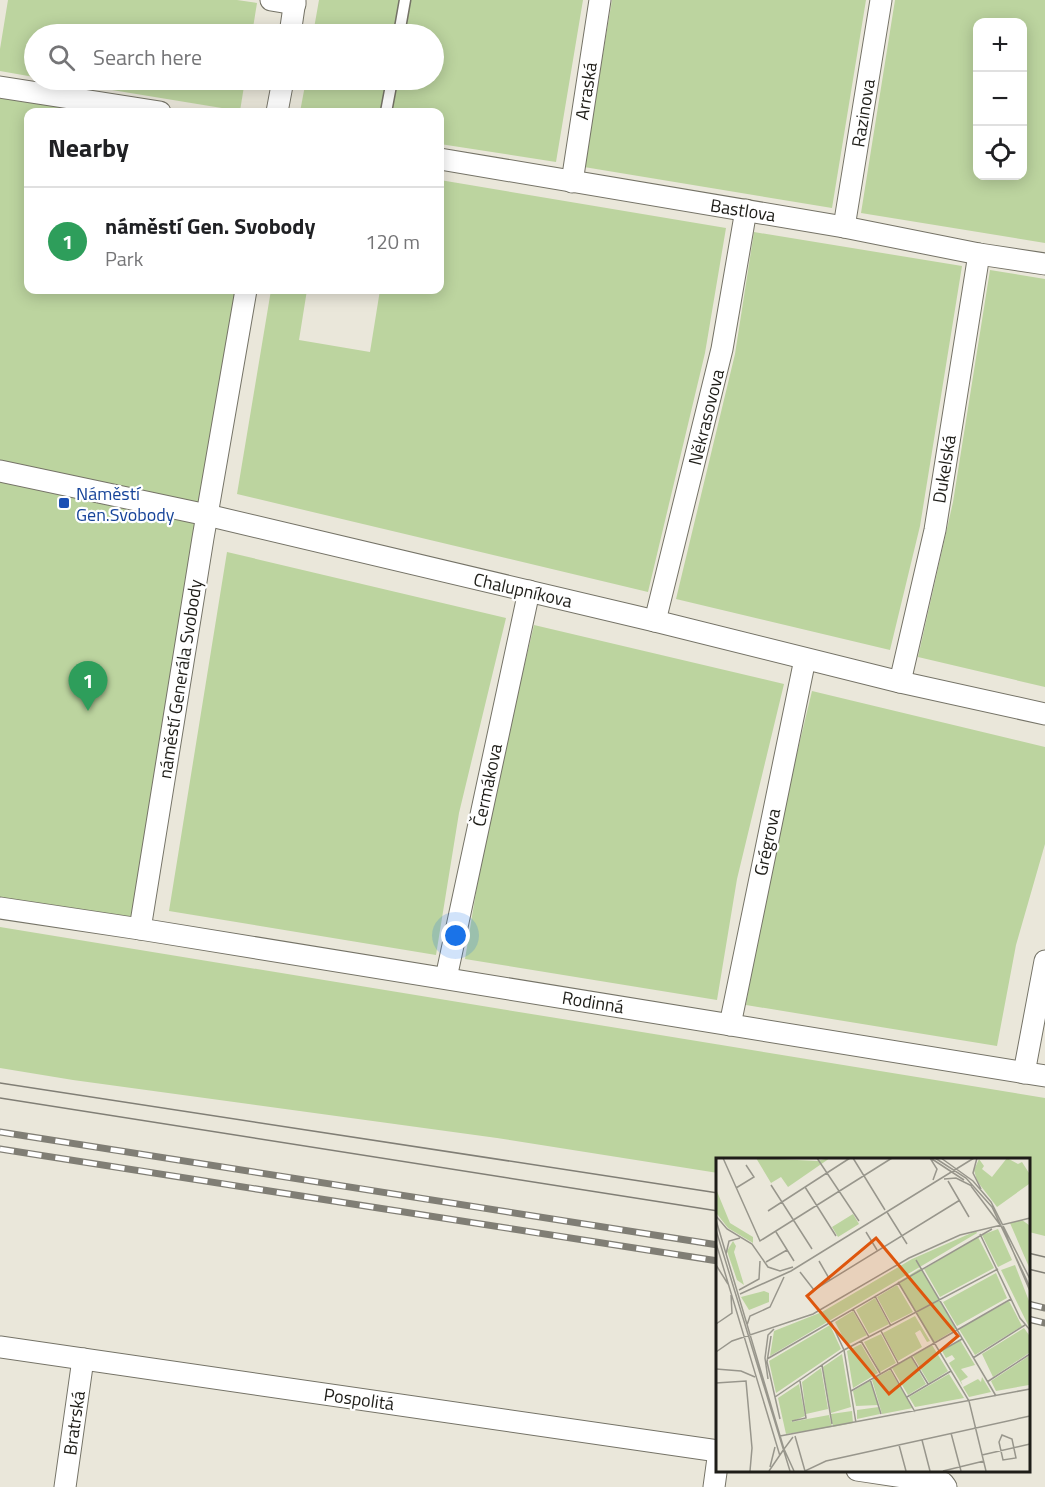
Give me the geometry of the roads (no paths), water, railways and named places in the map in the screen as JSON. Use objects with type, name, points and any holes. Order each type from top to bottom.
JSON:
[{"type":"street","points":[[271,0],[295,2],[292,24]]},
{"type":"street","name":"Arraská","points":[[572,182],[600,0]]},
{"type":"street","name":"Razinova","points":[[844,227],[881,0]]},
{"type":"street","points":[[0,87],[134,108]]},
{"type":"street","points":[[278,108],[281,90]]},
{"type":"street","name":"Bastlova","points":[[444,160],[844,227],[979,254],[1045,264]]},
{"type":"street","name":"Někrasovova","points":[[655,621],[722,349],[746,210]]},
{"type":"street","name":"Dukelská","points":[[900,682],[934,530],[979,254]]},
{"type":"street","name":"náměstí Generála Svobody","points":[[140,929],[245,294]]},
{"type":"street","name":"Chalupníkova","points":[[0,471],[207,515],[655,621],[900,682],[1045,714]]},
{"type":"street","name":"Čermákova","points":[[446,978],[529,591]]},
{"type":"street","name":"Grégrova","points":[[730,1025],[805,659]]},
{"type":"street","points":[[0,908],[140,929]]},
{"type":"street","name":"Rodinná","points":[[140,929],[1045,1076]]},
{"type":"street","points":[[1024,1073],[1045,961]]},
{"type":"street","name":"Pospolitá","points":[[0,1347],[716,1451]]},
{"type":"street","name":"Bratrská","points":[[65,1487],[84,1359]]},
{"type":"street","points":[[714,1487],[716,1472]]},
{"type":"street","points":[[869,1472],[945,1485]]},
{"type":"lane","points":[[401,24],[405,0]]},
{"type":"lane","points":[[387,108],[390,90]]},
{"type":"tram line","points":[[0,1083],[716,1193]]},
{"type":"tram line","points":[[0,1098],[716,1211]]},
{"type":"tram line","points":[[1030,1253],[1045,1257]]},
{"type":"tram line","points":[[1030,1269],[1045,1273]]},
{"type":"railway","points":[[0,1132],[716,1245]]},
{"type":"railway","points":[[0,1149],[716,1261]]},
{"type":"railway","points":[[1030,1304],[1045,1308]]},
{"type":"railway","points":[[1030,1319],[1045,1323]]},
{"type":"place","name":"Náměstí Gen.Svobody","points":[[64,503]]},
{"type":"place","name":"náměstí Gen. Svobody","points":[[88,711]]}]
